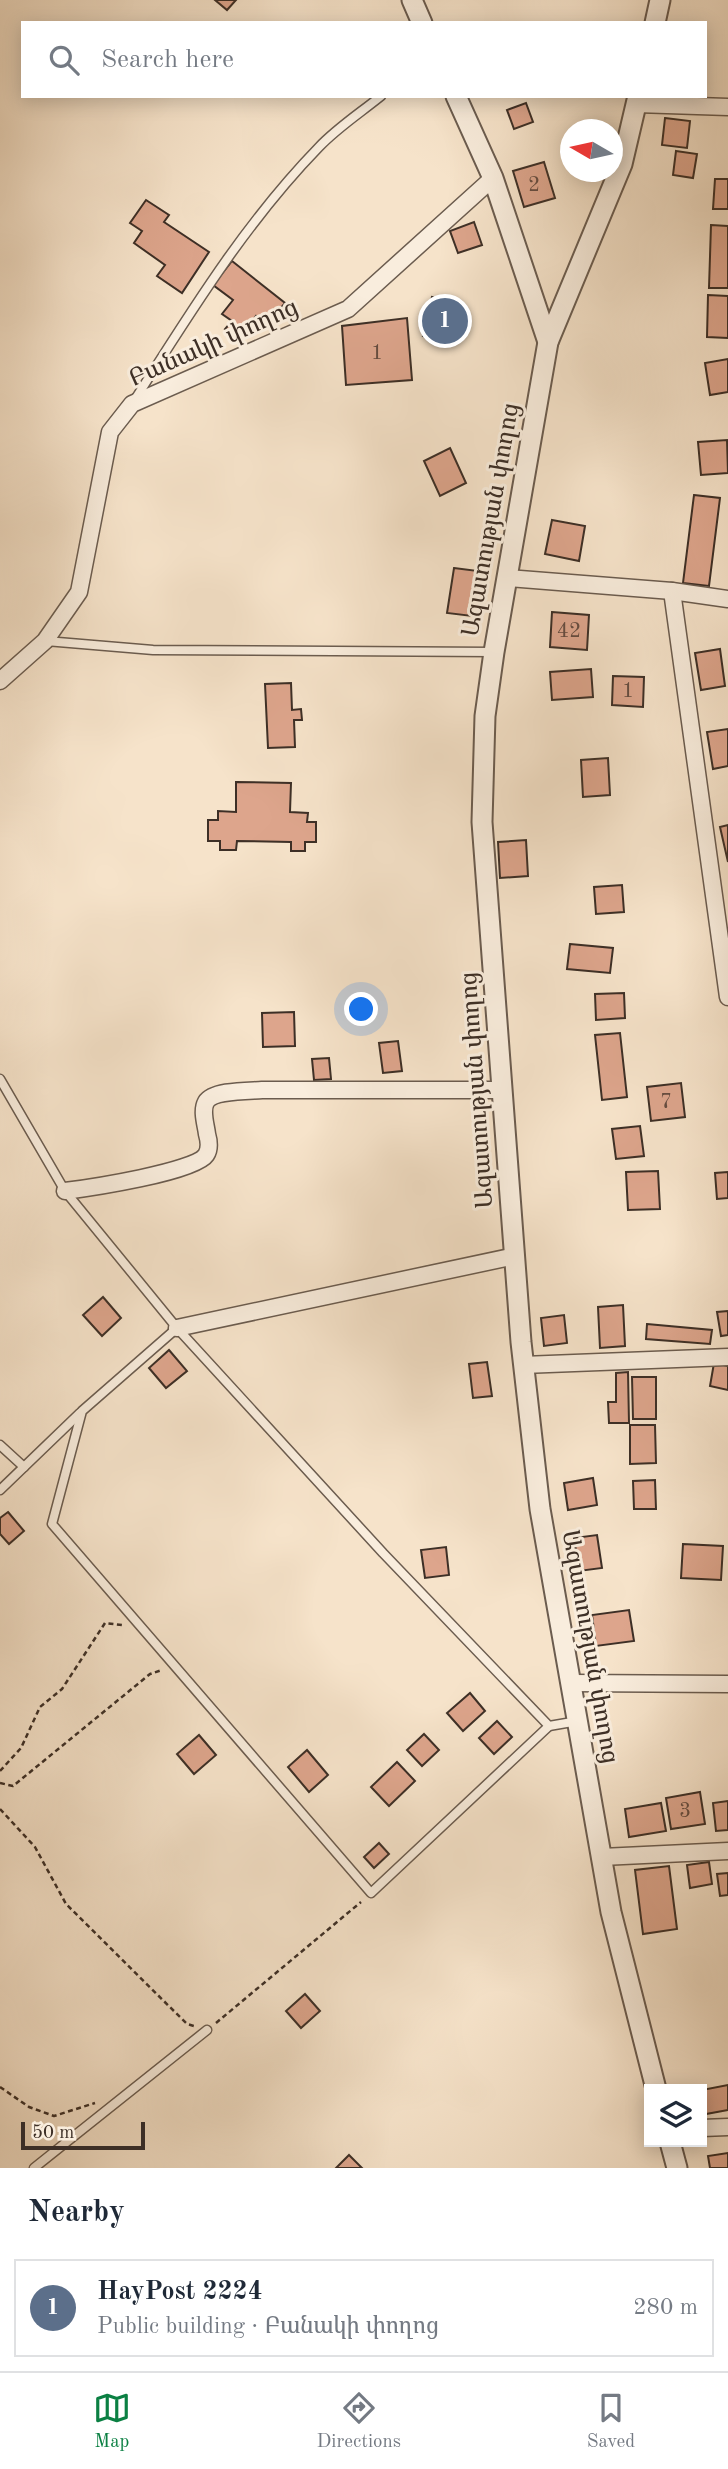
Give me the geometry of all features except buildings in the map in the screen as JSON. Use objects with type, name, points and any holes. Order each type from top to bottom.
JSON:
[{"type":"street","points":[[412,0],[421,21]]},
{"type":"street","points":[[655,21],[660,0]]},
{"type":"street","points":[[457,98],[493,178],[548,342]]},
{"type":"street","points":[[637,100],[728,107]]},
{"type":"street","name":"Ազատության փողոց","points":[[637,100],[622,164],[548,342],[485,716],[482,822],[523,1364],[540,1508],[611,1912],[655,2084]]},
{"type":"street","name":"Բանակի փողոց","points":[[0,681],[45,641],[79,592],[110,432],[132,404],[348,309],[493,178]]},
{"type":"street","points":[[508,578],[672,591],[728,599]]},
{"type":"street","points":[[672,591],[728,997]]},
{"type":"street","points":[[65,1191],[143,1177],[197,1162],[206,1155],[209,1145],[204,1114],[205,1102],[224,1093],[262,1090],[502,1090]]},
{"type":"street","points":[[177,1328],[515,1256]]},
{"type":"street","points":[[523,1364],[728,1357]]},
{"type":"street","points":[[571,1683],[728,1684]]},
{"type":"street","points":[[601,1857],[728,1851]]},
{"type":"street","points":[[707,2128],[728,2127]]},
{"type":"street","points":[[671,2147],[677,2168]]},
{"type":"lane","points":[[132,404],[219,268],[244,234],[320,145],[379,98]]},
{"type":"lane","points":[[45,641],[153,650],[494,652]]},
{"type":"lane","points":[[0,1079],[65,1191],[177,1328],[383,1553],[549,1726]]},
{"type":"lane","points":[[0,1490],[82,1411],[177,1328]]},
{"type":"lane","points":[[82,1411],[52,1524],[371,1893],[549,1726],[578,1721]]},
{"type":"lane","points":[[0,1445],[24,1467]]},
{"type":"lane","points":[[34,2168],[207,2030]]},
{"type":"path","points":[[0,1771],[21,1748],[40,1707],[62,1689],[105,1623],[141,1627]]},
{"type":"path","points":[[0,1783],[13,1786],[150,1674],[175,1666]]},
{"type":"path","points":[[0,1809],[35,1847],[66,1904],[187,2024],[207,2030],[371,1893]]},
{"type":"path","points":[[0,2087],[29,2107],[54,2116],[131,2091]]},
{"type":"place","name":"HayPost 2224","points":[[445,321]]}]
